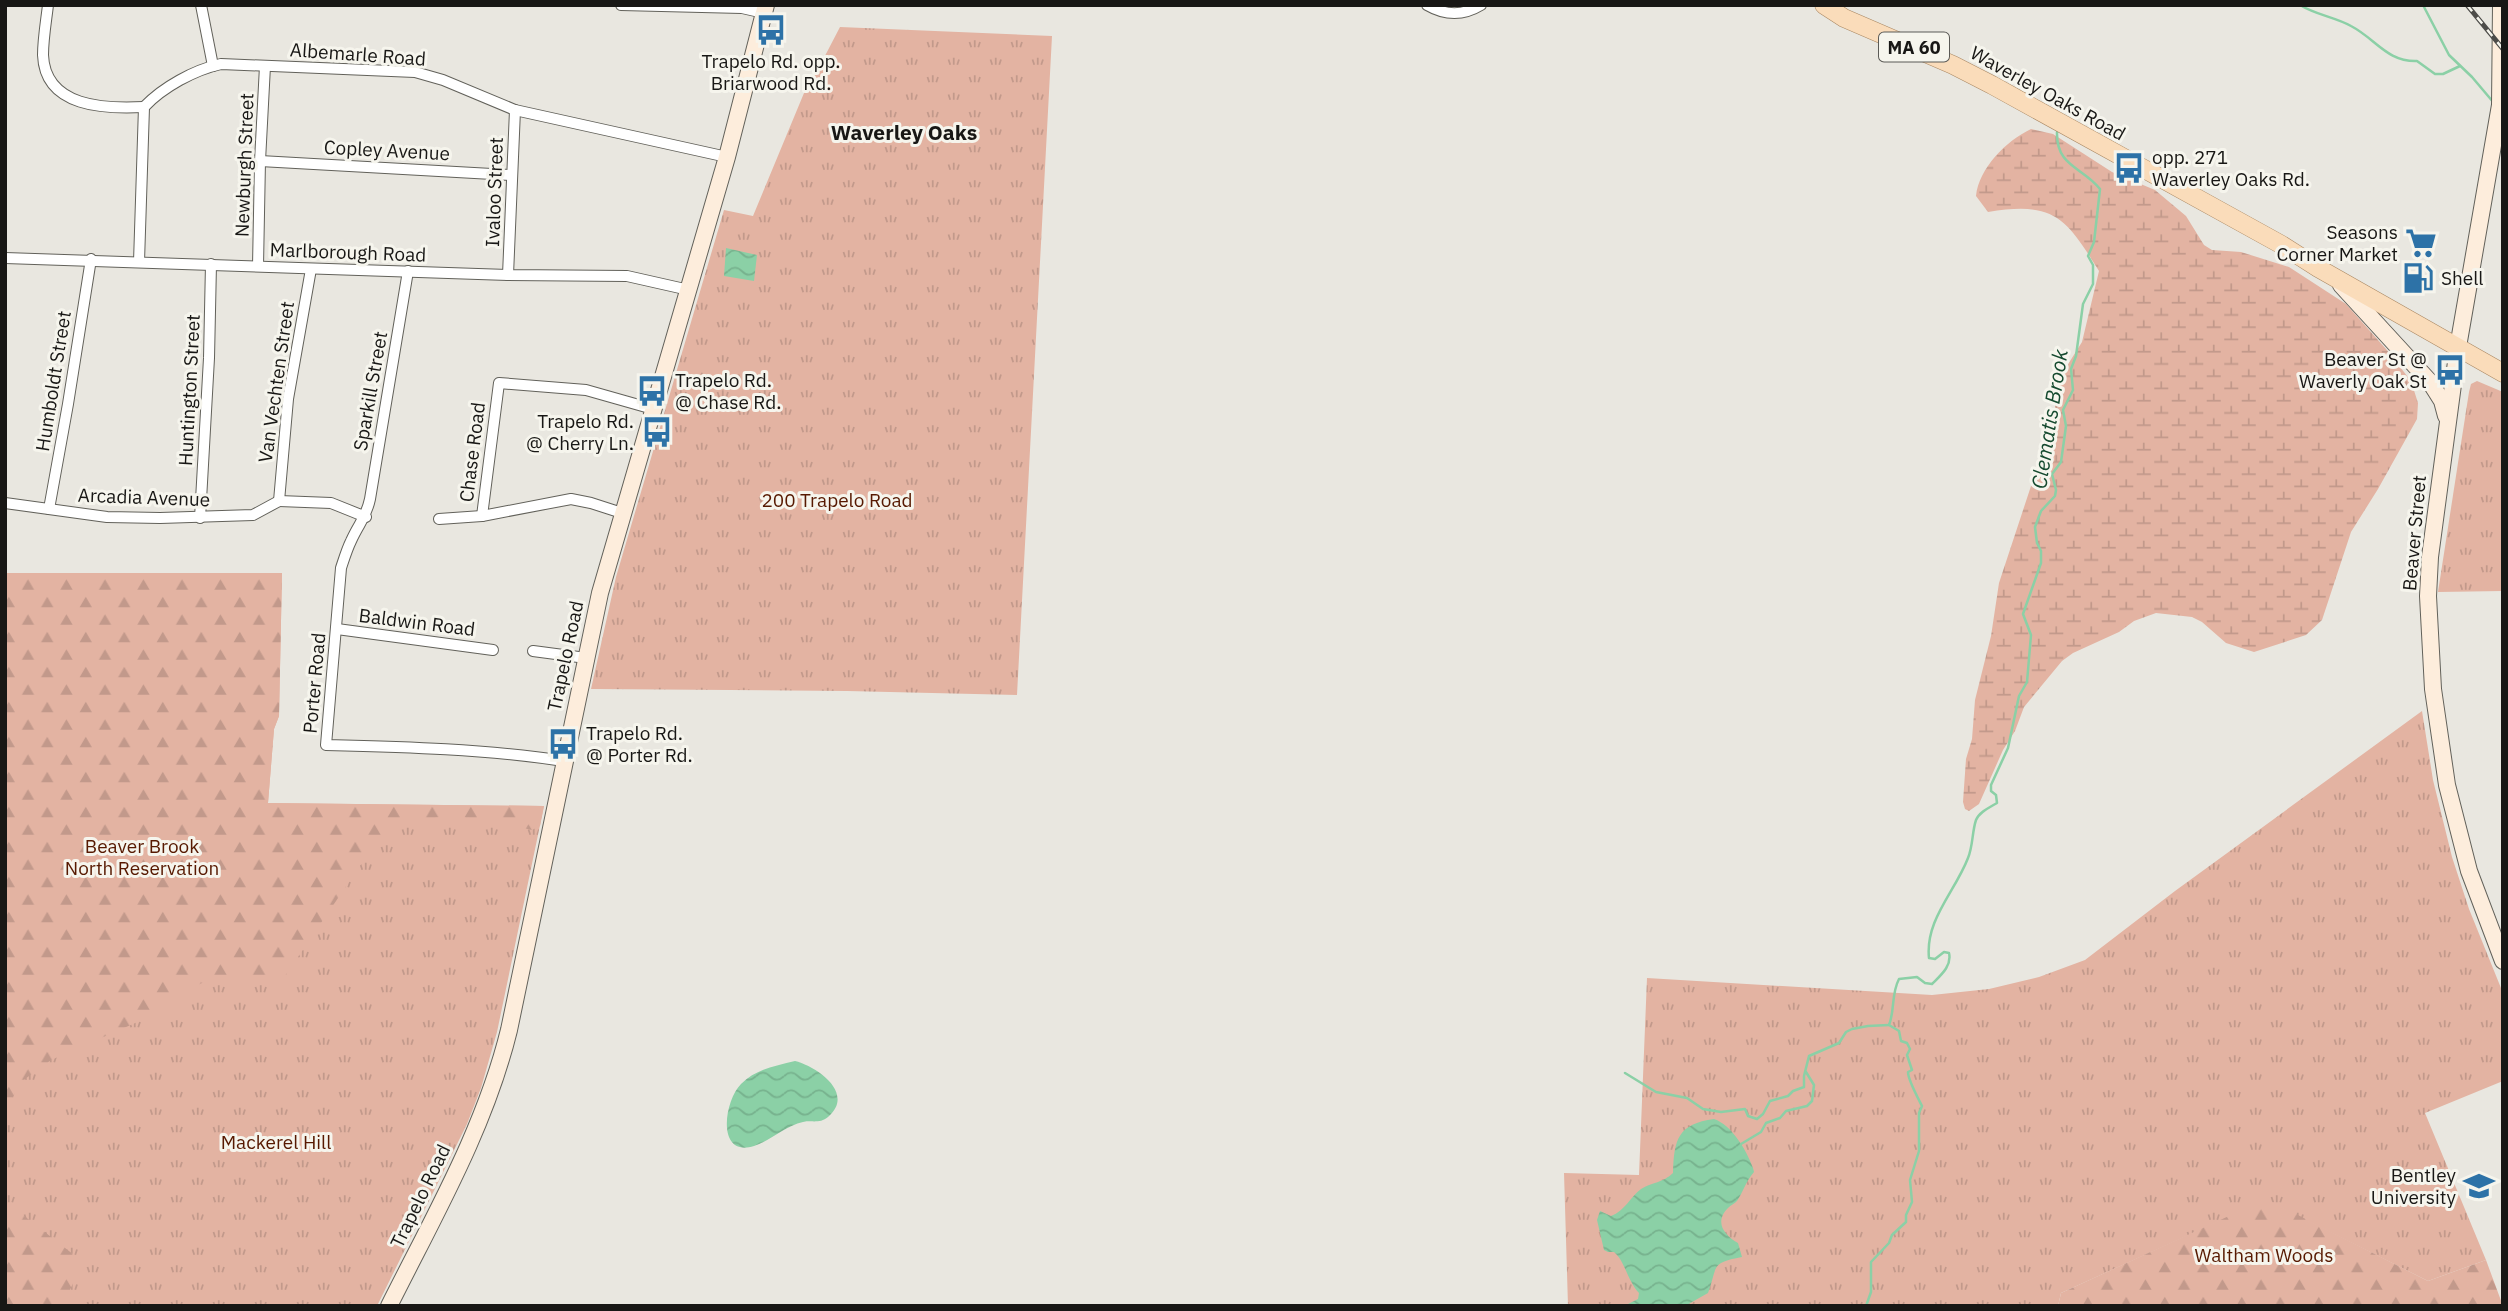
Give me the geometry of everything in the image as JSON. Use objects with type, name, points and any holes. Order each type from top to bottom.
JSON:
[{"type":"main road","name":"Waverley Oaks Road","points":[[1824,5],[1867,29],[1981,79],[2282,244],[2318,268],[2503,373]]},
{"type":"main road","name":"Beaver Street","points":[[2501,5],[2501,106],[2446,425],[2429,570],[2429,620],[2433,689],[2444,771],[2460,837],[2482,908],[2503,961]]},
{"type":"main road","name":"Trapelo Road","points":[[389,1306],[472,1138],[496,1080],[509,1030],[604,576],[727,157],[765,9]]},
{"type":"main road","points":[[2318,268],[2351,295],[2430,382],[2442,401],[2446,425]]},
{"type":"street","points":[[48,5],[43,55],[47,71],[56,86],[69,97],[87,105],[144,107],[139,262]]},
{"type":"street","points":[[201,5],[213,66]]},
{"type":"street","points":[[621,5],[765,9]]},
{"type":"street","points":[[1427,5],[1455,14],[1465,13],[1481,5]]},
{"type":"street","name":"Albemarle Road","points":[[144,107],[162,90],[213,66],[230,64],[415,72],[443,80],[515,110],[727,157]]},
{"type":"street","name":"Newburgh Street","points":[[258,266],[265,66]]},
{"type":"street","name":"Ivaloo Street","points":[[508,275],[515,110]]},
{"type":"street","name":"Copley Avenue","points":[[260,161],[512,175]]},
{"type":"street","name":"Marlborough Road","points":[[5,258],[508,275],[627,276],[689,290]]},
{"type":"street","name":"Humboldt Street","points":[[49,509],[91,259]]},
{"type":"street","name":"Huntington Street","points":[[200,517],[211,264]]},
{"type":"street","name":"Van Vechten Street","points":[[279,501],[288,399],[311,269]]},
{"type":"street","name":"Sparkill Street","points":[[366,517],[408,271]]},
{"type":"street","name":"Chase Road","points":[[482,516],[499,383],[586,390],[653,409]]},
{"type":"street","points":[[439,519],[482,516],[571,499],[591,502],[622,513]]},
{"type":"street","points":[[279,501],[331,503],[366,517]]},
{"type":"street","name":"Arcadia Avenue","points":[[5,503],[107,517],[200,517],[253,515],[279,501]]},
{"type":"street","name":"Porter Road","points":[[366,517],[349,545],[341,568],[326,745],[464,750],[564,761]]},
{"type":"street","name":"Baldwin Road","points":[[337,629],[494,650]]},
{"type":"street","points":[[533,651],[586,658]]},
{"type":"green space","name":"200 Trapelo Road","points":[[840,27],[1052,36],[1017,695],[591,689],[616,577],[724,210],[753,216],[809,81],[815,75]]},
{"type":"green space","points":[[2031,129],[2053,134],[2112,172],[2155,190],[2186,216],[2204,245],[2212,250],[2241,252],[2289,267],[2346,304],[2411,381],[2418,403],[2417,419],[2351,532],[2322,620],[2306,635],[2254,652],[2226,643],[2202,622],[2192,617],[2156,613],[2134,621],[2119,632],[2073,653],[2062,661],[2024,707],[1979,804],[1969,811],[1965,809],[1963,802],[1966,759],[1972,739],[1975,700],[1991,636],[1999,583],[2032,483],[2050,453],[2055,427],[2055,385],[2082,342],[2099,271],[2077,238],[2056,218],[2029,209],[1988,212],[1976,196],[1982,175],[1995,156]]},
{"type":"green space","points":[[2477,381],[2503,392],[2503,591],[2438,592],[2469,392],[2471,384]]},
{"type":"green space","name":"Mackerel Hill","points":[[5,573],[282,573],[279,716],[274,729],[268,803],[544,806],[497,1032],[481,1088],[467,1124],[377,1306],[5,1306]]},
{"type":"green space","name":"Beaver Brook North Reservation","points":[[5,573],[282,573],[279,716],[274,729],[268,803],[544,806],[540,826],[532,830],[488,820],[447,817],[427,819],[389,835],[370,851],[285,976],[213,981],[202,983],[177,995],[158,1013],[51,1060],[25,1079],[5,1113]]},
{"type":"green space","points":[[2422,711],[2433,780],[2452,857],[2469,909],[2503,993],[2503,1081],[2425,1113],[2486,1260],[2428,1281],[2266,1200],[2061,1293],[2058,1306],[1568,1306],[1564,1173],[1639,1175],[1647,978],[1932,995],[1989,989],[2039,977],[2085,960]]},
{"type":"green space","name":"Waltham Woods","points":[[2266,1199],[2428,1281],[2486,1260],[2503,1306],[2058,1306],[2061,1293]]},
{"type":"green space","points":[[5,1201],[83,1262],[68,1294],[75,1306],[5,1306]]},
{"type":"water","points":[[726,248],[757,255],[754,281],[724,276]]},
{"type":"water","points":[[795,1061],[813,1068],[830,1082],[838,1099],[835,1108],[825,1119],[796,1124],[754,1146],[742,1147],[734,1144],[727,1126],[735,1092],[759,1071]]},
{"type":"water","points":[[1714,1119],[1727,1127],[1738,1139],[1754,1172],[1737,1201],[1724,1213],[1721,1223],[1725,1232],[1738,1243],[1742,1257],[1720,1264],[1708,1293],[1685,1306],[1624,1306],[1638,1299],[1639,1293],[1618,1256],[1614,1252],[1604,1250],[1597,1220],[1600,1211],[1611,1216],[1616,1214],[1641,1189],[1673,1173],[1680,1135],[1693,1125]]},
{"type":"waterway","name":"Clematis Brook","points":[[2300,5],[2351,26],[2390,54],[2417,61],[2435,74],[2443,74],[2460,66]]},
{"type":"waterway","points":[[2423,5],[2449,55],[2494,103]]},
{"type":"waterway","name":"Clematis Brook","points":[[1866,1306],[1871,1292],[1871,1262],[1906,1222],[1912,1202],[1910,1180],[1919,1151],[1919,1113],[1922,1106],[1908,1075],[1912,1070],[1907,1055],[1910,1049],[1907,1043],[1901,1041],[1899,1031],[1889,1025],[1895,990],[1899,979],[1917,977],[1932,984],[1947,966],[1949,953],[1944,952],[1935,959],[1929,958],[1932,931],[1968,858],[1977,817],[1997,803],[1991,785],[2008,748],[2019,696],[2027,682],[2031,635],[2023,614],[2041,563],[2035,527],[2041,511],[2055,496],[2052,474],[2061,462],[2066,426],[2063,410],[2073,390],[2071,369],[2076,356],[2083,304],[2093,284],[2093,265],[2088,256],[2094,242],[2100,189],[2066,160],[2058,144],[2057,132]]},
{"type":"waterway","points":[[1625,1073],[1656,1092],[1687,1098],[1703,1109],[1721,1112],[1745,1109],[1748,1116],[1757,1119],[1770,1101],[1788,1096],[1804,1087],[1809,1056],[1839,1043],[1846,1032],[1852,1029],[1889,1025]]},
{"type":"waterway","points":[[1741,1144],[1761,1132],[1766,1123],[1780,1118],[1786,1111],[1807,1106],[1812,1101],[1814,1085],[1806,1072]]},
{"type":"railway","points":[[2467,5],[2503,49]]},
{"type":"place","name":"Trapelo Rd. opp. Briarwood Rd.","points":[[771,30]]},
{"type":"place","name":"opp. 271 Waverley Oaks Rd.","points":[[2129,168]]},
{"type":"place","name":"Seasons Corner Market","points":[[2421,243]]},
{"type":"place","name":"Shell","points":[[2418,278]]},
{"type":"place","name":"Beaver St @ Waverly Oak St","points":[[2450,370]]},
{"type":"place","name":"Trapelo Rd. @ Chase Rd.","points":[[652,391]]},
{"type":"place","name":"Trapelo Rd. @ Cherry Ln.","points":[[657,432]]},
{"type":"place","name":"Trapelo Rd. @ Porter Rd.","points":[[563,744]]},
{"type":"place","name":"Bentley University","points":[[2479,1186]]},
{"type":"district","name":"Waverley Oaks","points":[[904,132]]}]
